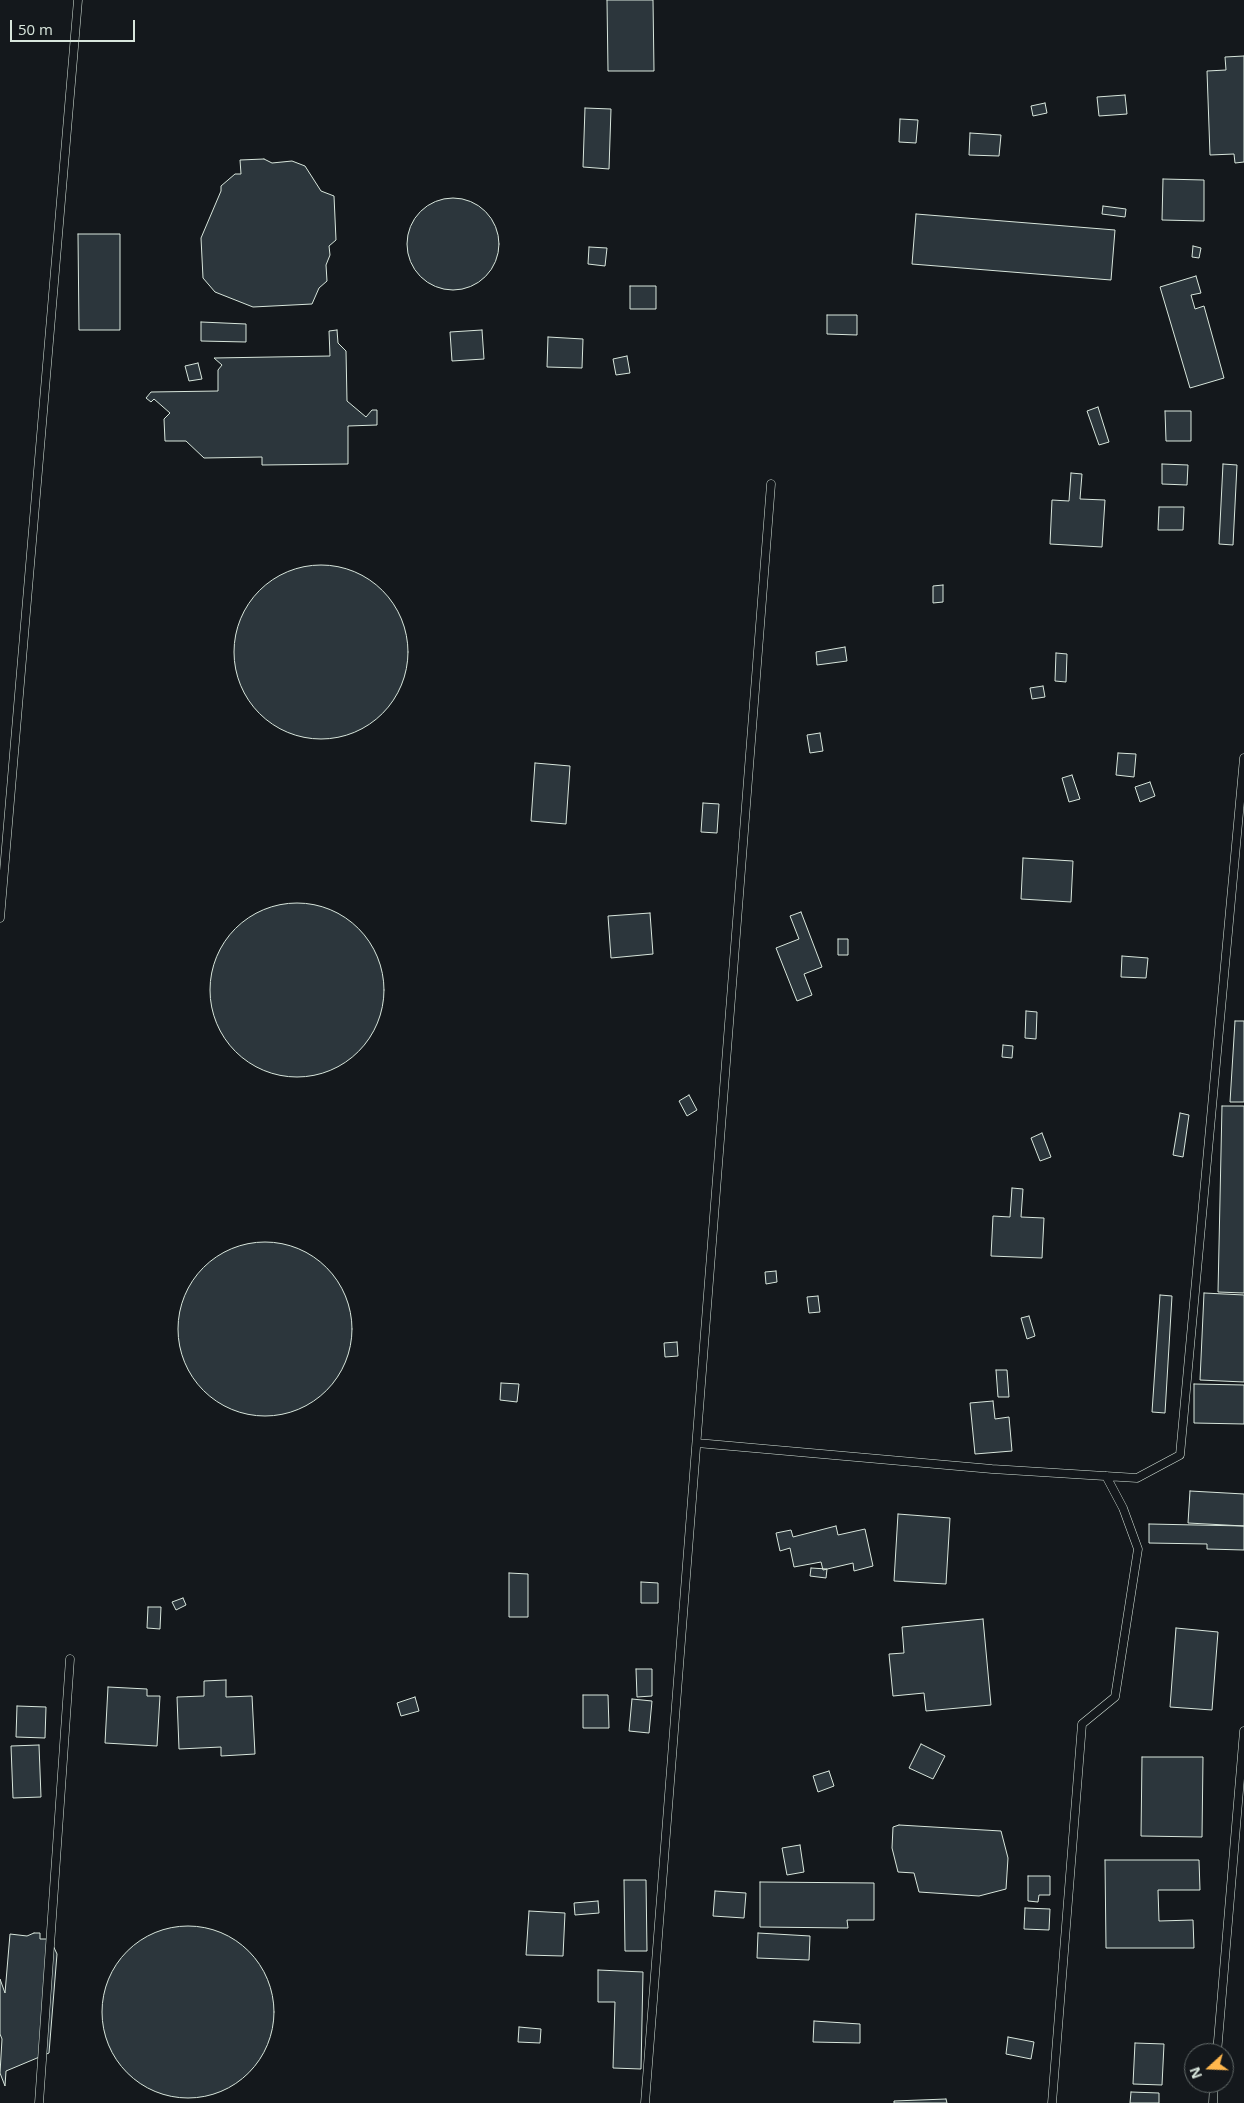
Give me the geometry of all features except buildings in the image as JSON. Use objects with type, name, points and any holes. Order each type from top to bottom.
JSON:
[{"type":"lane","points":[[0,918],[78,0]]},
{"type":"lane","points":[[645,2103],[771,484]]},
{"type":"lane","points":[[697,1442],[992,1469],[1138,1478],[1180,1455],[1244,758]]},
{"type":"lane","points":[[1052,2103],[1082,1724],[1115,1697],[1138,1549],[1123,1508],[1106,1476]]},
{"type":"lane","points":[[39,2103],[70,1660]]},
{"type":"lane","points":[[1218,2043],[1244,1731]]}]
